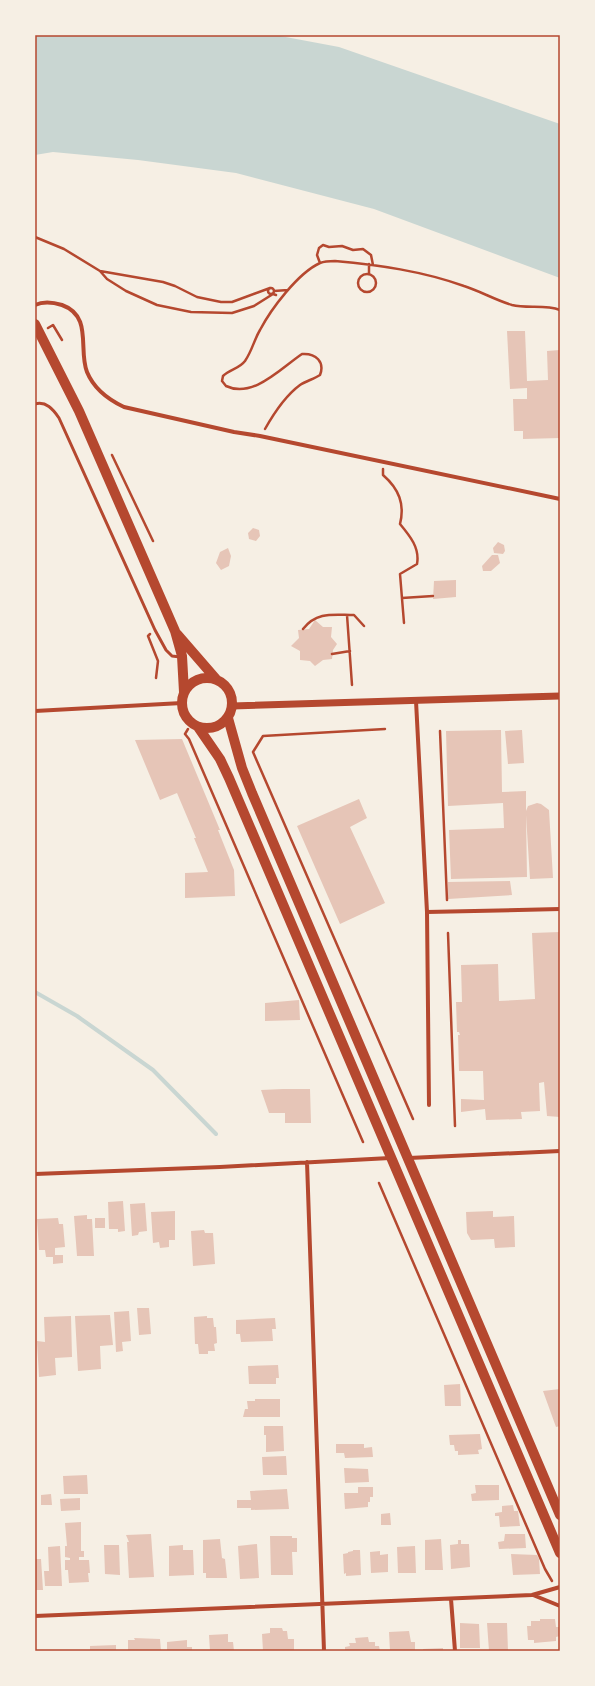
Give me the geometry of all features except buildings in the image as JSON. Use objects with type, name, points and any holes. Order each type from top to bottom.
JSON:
[{"type":"main road","points":[[41,328],[175,631],[182,656],[184,692],[182,703],[183,710],[220,759],[229,778],[560,1553]]},
{"type":"main road","points":[[175,631],[216,679],[227,687],[232,699],[232,706],[228,718],[218,726],[205,728],[195,725]]},
{"type":"main road","points":[[184,692],[194,681],[201,678],[216,679]]},
{"type":"main road","points":[[228,718],[242,768],[560,1515]]},
{"type":"street","points":[[35,305],[47,302],[66,306],[78,318],[84,334],[84,362],[87,372],[96,388],[115,403],[124,407],[234,432],[260,436],[560,499]]},
{"type":"street","points":[[232,706],[560,696]]},
{"type":"street","points":[[416,701],[427,912],[429,1106]]},
{"type":"street","points":[[35,711],[182,703]]},
{"type":"street","points":[[427,912],[560,909]]},
{"type":"street","points":[[408,1158],[560,1151]]},
{"type":"street","points":[[35,1174],[390,1158]]},
{"type":"street","points":[[307,1162],[324,1651]]},
{"type":"street","points":[[35,1616],[532,1595],[560,1587]]},
{"type":"street","points":[[532,1595],[560,1606]]},
{"type":"street","points":[[450,1599],[456,1651]]},
{"type":"lane","points":[[35,404],[40,403],[54,409],[155,630],[166,650],[172,656],[182,656]]},
{"type":"path","points":[[35,237],[64,248],[100,271],[107,279],[126,291],[157,305],[192,312],[232,313],[254,306],[273,292]]},
{"type":"path","points":[[320,263],[317,251],[323,245],[329,247],[342,246],[354,250],[363,249],[371,255],[369,274]]},
{"type":"path","points":[[260,436],[275,412],[290,394],[302,384],[320,375],[322,365],[319,359],[315,356],[302,354],[266,380],[240,390],[226,386],[222,381],[223,376],[238,369],[246,360],[259,331],[278,302],[305,274],[320,263],[327,261],[402,269],[463,286],[511,304],[554,308],[560,310]]},
{"type":"path","points":[[100,271],[163,282],[197,297],[221,302],[232,302],[288,290]]},
{"type":"path","points":[[107,279],[106,275],[110,272]]},
{"type":"path","points":[[369,274],[374,277],[376,285],[373,290],[365,292],[360,289],[358,280],[369,274]]},
{"type":"path","points":[[273,292],[279,298],[278,302]]},
{"type":"path","points":[[41,328],[53,325],[62,340]]},
{"type":"path","points":[[383,462],[382,475],[390,482],[398,493],[402,506],[403,512],[400,524],[414,543],[418,556],[417,564],[400,574],[404,623]]},
{"type":"path","points":[[402,598],[433,596]]},
{"type":"path","points":[[303,629],[309,622],[321,615],[354,615],[364,626]]},
{"type":"path","points":[[347,615],[352,685]]},
{"type":"path","points":[[332,654],[350,651]]},
{"type":"path","points":[[195,725],[185,734],[189,740],[363,1142]]},
{"type":"path","points":[[385,729],[263,736],[253,752],[413,1119]]},
{"type":"path","points":[[440,731],[447,900]]},
{"type":"path","points":[[448,933],[456,1126]]},
{"type":"path","points":[[379,1183],[545,1569],[552,1581],[553,1588]]},
{"type":"shaded area","points":[[35,35],[275,35],[339,47],[560,124],[560,278],[374,209],[236,173],[138,160],[53,152],[35,155]]},
{"type":"waterway","points":[[35,992],[77,1016],[153,1070],[216,1134]]}]
